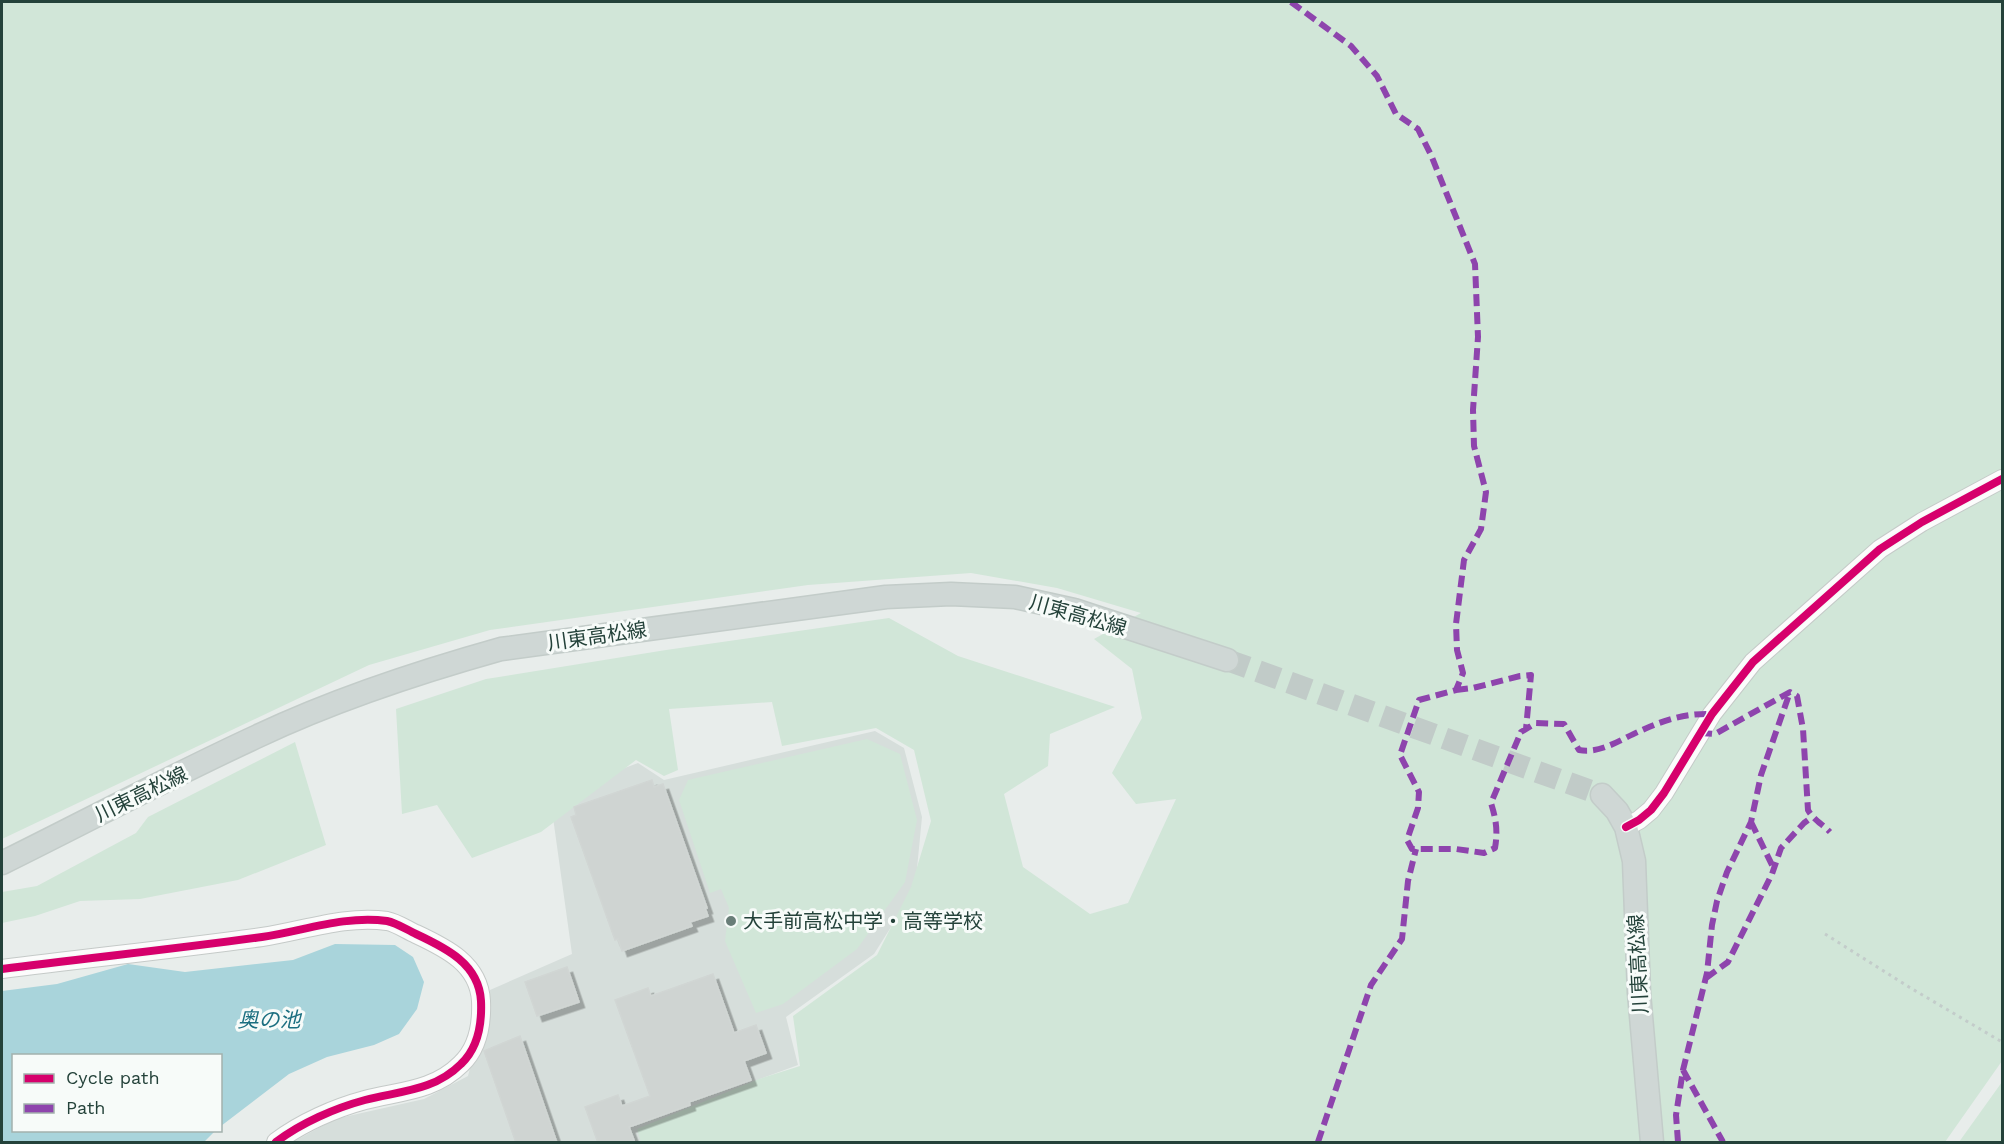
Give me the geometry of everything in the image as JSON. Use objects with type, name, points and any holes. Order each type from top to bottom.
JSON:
[{"type":"main road","name":"川東高松線","points":[[2,863],[259,735],[366,691],[446,664],[501,649],[886,597],[951,594],[1015,597],[1074,610],[1227,660]]},
{"type":"main road","name":"川東高松線","points":[[1602,795],[1617,811],[1626,827],[1634,861],[1639,993],[1653,1143]]},
{"type":"street","points":[[1626,827],[1651,810],[1712,714],[1753,662],[1880,549],[1922,522],[2002,479]]},
{"type":"street","points":[[2,969],[264,937],[358,919],[390,922],[460,957],[473,976],[480,992],[482,1022],[475,1044],[462,1064],[420,1089],[365,1100],[324,1115],[284,1136],[276,1143]]},
{"type":"path","points":[[1825,934],[2002,1042]]},
{"type":"shaded area","name":"大手前高松中学・高等学校","points":[[875,731],[904,748],[922,817],[915,889],[874,954],[786,1017],[798,1065],[760,1079],[644,1142],[293,1142],[335,1119],[424,1099],[468,1076],[490,990],[572,954],[550,796],[638,763],[664,780]]},
{"type":"green space","points":[[2,2],[2002,2],[2002,1061],[1945,1142],[641,1142],[637,1129],[759,1079],[800,1066],[793,1016],[877,955],[911,887],[931,821],[914,750],[876,728],[782,746],[772,702],[669,709],[678,770],[664,776],[636,760],[541,832],[472,858],[437,805],[402,814],[396,709],[486,679],[889,618],[958,656],[1115,707],[1050,734],[1048,766],[1004,794],[1023,867],[1090,914],[1128,903],[1176,799],[1136,804],[1112,773],[1142,718],[1132,669],[1094,639],[1141,613],[1057,588],[971,573],[808,585],[490,630],[369,665],[2,839]]},
{"type":"green space","points":[[867,739],[900,754],[917,820],[905,882],[857,949],[783,1004],[756,1013],[725,941],[729,908],[721,889],[710,893],[679,800],[688,780]]},
{"type":"green space","points":[[295,742],[326,845],[238,880],[140,899],[80,901],[35,916],[2,923],[2,892],[37,886],[136,833],[148,817]]},
{"type":"green space","points":[[2002,1082],[2002,1142],[1959,1142]]},
{"type":"water","name":"奥の池","points":[[335,944],[395,945],[413,957],[424,982],[417,1009],[399,1034],[374,1045],[327,1057],[289,1074],[222,1125],[222,1054],[12,1054],[12,1132],[214,1132],[204,1142],[2,1142],[2,991],[57,984],[128,964],[185,972],[293,960]]},
{"type":"building","points":[[652,780],[654,787],[663,784],[708,916],[690,922],[692,926],[622,951],[618,939],[615,940],[571,817],[576,815],[574,807]]},
{"type":"building","points":[[567,967],[579,1002],[537,1016],[525,982]]},
{"type":"building","points":[[713,974],[734,1033],[756,1025],[766,1053],[744,1061],[751,1080],[629,1127],[635,1143],[598,1143],[585,1107],[618,1095],[622,1106],[650,1096],[615,1000],[648,988],[651,996]]},
{"type":"building","points":[[520,1036],[557,1143],[516,1143],[484,1051]]},
{"type":"tunnel","points":[[1227,660],[1602,795]]},
{"type":"marked path","points":[[1291,2],[1351,46],[1377,76],[1396,114],[1418,129],[1431,155],[1475,264],[1478,337],[1473,410],[1474,446],[1486,492],[1481,529],[1464,560],[1456,624],[1457,650],[1463,673],[1456,690],[1419,700],[1400,755],[1419,792],[1418,808],[1407,840],[1412,849],[1456,849],[1484,853],[1495,848],[1496,825],[1491,803],[1521,732],[1536,723],[1564,724],[1579,750],[1587,751],[1611,745],[1666,721],[1684,716],[1712,714]]},
{"type":"marked path","points":[[1456,690],[1531,675],[1526,729]]},
{"type":"marked path","points":[[1700,733],[1715,734],[1790,692],[1797,696],[1803,729],[1808,810],[1830,832]]},
{"type":"marked path","points":[[1678,1142],[1676,1115],[1683,1070],[1707,973],[1717,901],[1727,872],[1751,822],[1761,775],[1790,692]]},
{"type":"marked path","points":[[1706,978],[1728,962],[1772,874],[1781,848],[1812,817]]},
{"type":"marked path","points":[[1751,822],[1774,869]]},
{"type":"marked path","points":[[1318,1142],[1371,985],[1402,939],[1408,881],[1416,849]]},
{"type":"marked path","points":[[1683,1070],[1723,1142]]},
{"type":"cycle path","points":[[1626,827],[1651,810],[1664,793],[1712,714],[1753,662],[1880,549],[1922,522],[2002,479]]},
{"type":"cycle path","points":[[2,969],[229,941],[356,920],[394,923],[439,945],[467,967],[479,988],[481,1018],[475,1043],[461,1064],[451,1073],[428,1085],[365,1100],[330,1112],[307,1122],[276,1142]]},
{"type":"place","name":"大手前高松中学・高等学校","points":[[731,921]]}]
